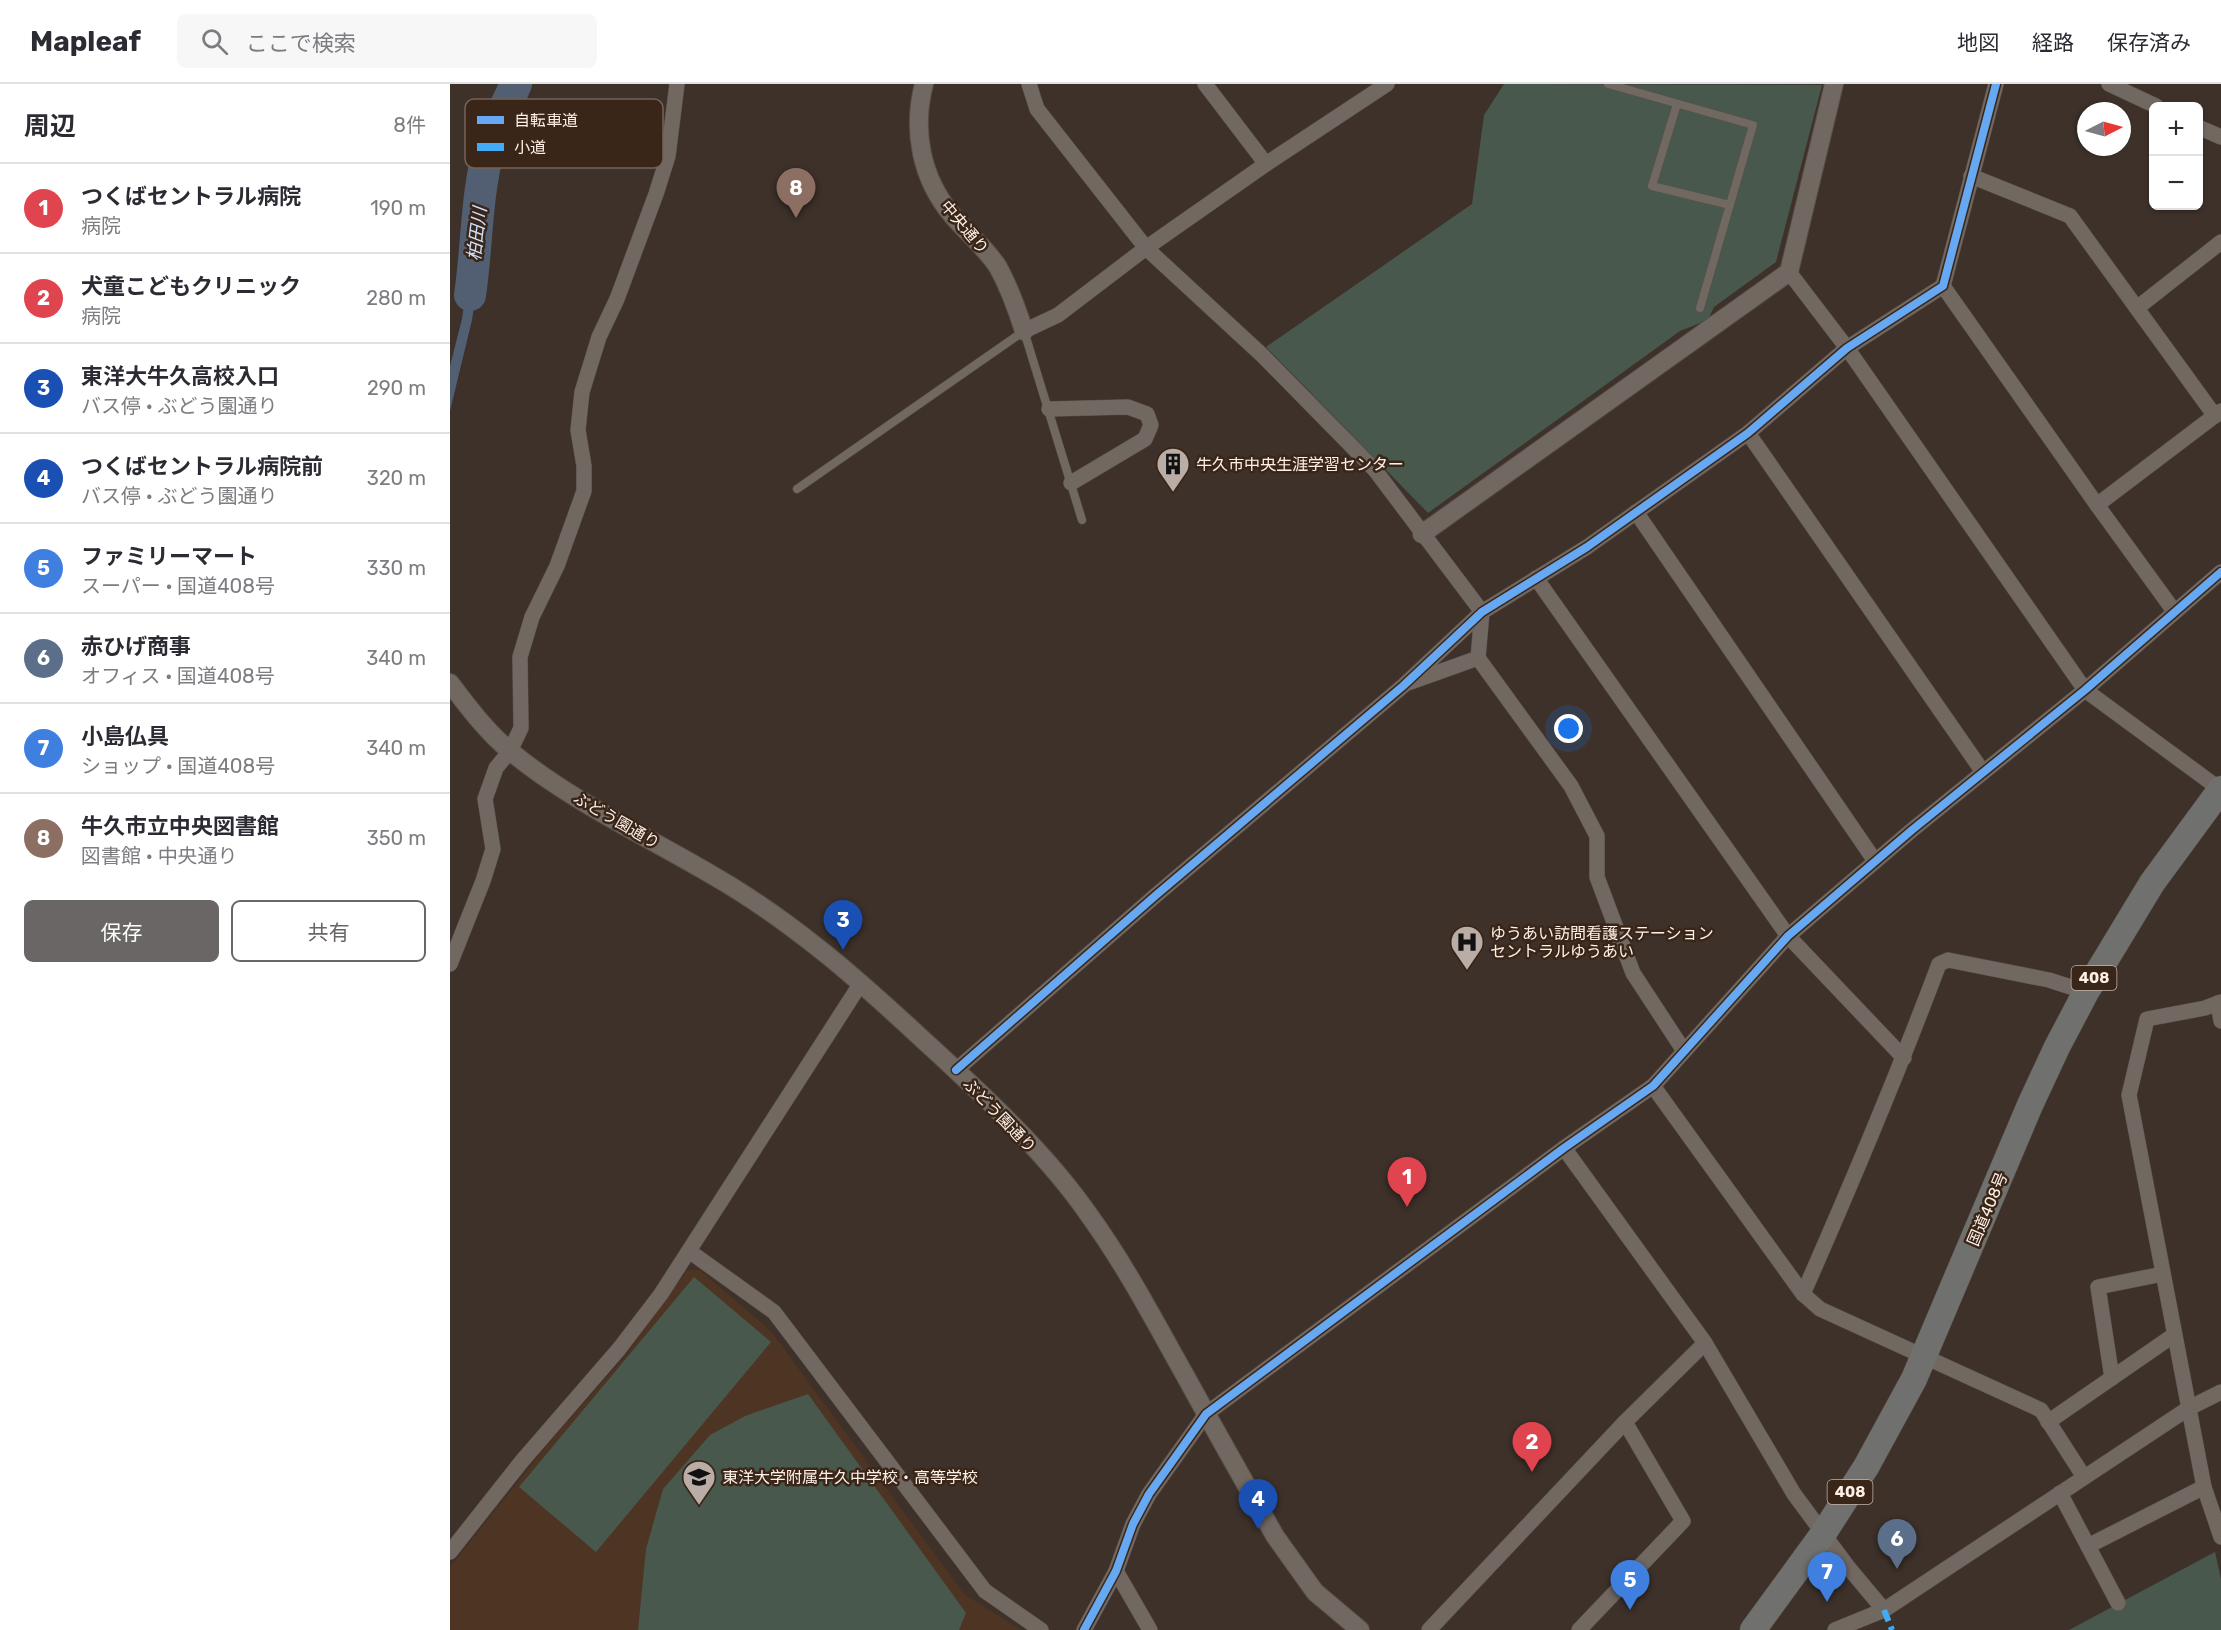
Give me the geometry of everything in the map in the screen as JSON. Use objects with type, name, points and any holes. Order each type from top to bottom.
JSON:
[{"type":"highway","name":"国道408号","points":[[1754,1630],[1823,1534],[1866,1467],[1924,1358],[2030,1105],[2086,992],[2152,883],[2221,789]]},
{"type":"street","points":[[450,964],[483,881],[493,849],[485,799],[496,768],[510,751],[521,728],[520,657],[532,617],[557,566],[585,491],[584,466],[578,430],[582,392],[599,337],[616,299],[668,156],[677,84]]},
{"type":"street","name":"中央通り","points":[[924,84],[918,105],[918,134],[923,164],[936,191],[951,214],[980,243],[997,266],[1010,291],[1024,331]]},
{"type":"street","points":[[1029,84],[1037,109],[1146,248],[1263,355],[1375,470],[1482,612],[1478,658],[1571,786],[1597,836],[1597,877],[1633,974],[1684,1051]]},
{"type":"street","points":[[1205,84],[1266,164]]},
{"type":"street","points":[[1024,331],[1058,315],[1146,248],[1266,164],[1387,84]]},
{"type":"street","points":[[1422,534],[1789,272],[1834,84]]},
{"type":"street","points":[[956,1070],[1155,896],[1403,686],[1482,612],[1587,547],[1748,433],[1847,348],[1943,286],[1996,84]]},
{"type":"street","points":[[2109,84],[2149,103]]},
{"type":"street","points":[[2203,129],[2221,137]]},
{"type":"street","points":[[1971,177],[2070,216],[2218,414],[2097,506]]},
{"type":"street","points":[[2137,308],[2221,242]]},
{"type":"street","points":[[1789,272],[1847,348],[2085,690],[2221,789]]},
{"type":"street","points":[[1943,286],[2097,506],[2174,611]]},
{"type":"street","points":[[1049,409],[1128,407],[1147,414],[1151,425],[1145,439],[1071,483]]},
{"type":"street","points":[[1748,433],[1983,772]]},
{"type":"street","points":[[1636,512],[1875,861]]},
{"type":"street","points":[[1084,1630],[1116,1571],[1133,1524],[1149,1494],[1206,1414],[1564,1148],[1653,1086],[1788,936],[1875,861],[2085,690],[2221,572]]},
{"type":"street","points":[[1536,578],[1788,936],[1904,1058]]},
{"type":"street","points":[[1403,686],[1478,658]]},
{"type":"street","name":"ぶどう園通り","points":[[450,683],[469,708],[510,751],[578,797],[744,894],[817,946],[956,1070],[1012,1126],[1088,1212],[1158,1326],[1275,1536],[1296,1567],[1315,1592],[1360,1630]]},
{"type":"street","points":[[1803,1294],[1904,1058],[1939,964],[1948,960],[2049,980],[2086,992]]},
{"type":"street","points":[[450,1552],[522,1461],[619,1349],[661,1294],[861,983]]},
{"type":"street","points":[[2221,1021],[2220,1003],[2147,1019],[2129,1095],[2204,1487],[2221,1537]]},
{"type":"street","points":[[1653,1086],[1803,1294],[1820,1309],[2041,1410],[2084,1477]]},
{"type":"street","points":[[1564,1148],[1705,1343],[1794,1494],[1884,1610]]},
{"type":"street","points":[[689,1251],[774,1312],[985,1590],[1041,1630]]},
{"type":"street","points":[[2112,1378],[2098,1287],[2163,1274]]},
{"type":"street","points":[[2048,1422],[2174,1335]]},
{"type":"street","points":[[1429,1630],[1625,1422],[1705,1343]]},
{"type":"street","points":[[1835,1630],[1884,1610],[2189,1408],[2221,1392]]},
{"type":"street","points":[[1579,1630],[1683,1521],[1625,1422]]},
{"type":"street","points":[[2088,1546],[2204,1487]]},
{"type":"street","points":[[2060,1493],[2118,1604]]},
{"type":"street","points":[[1116,1571],[1150,1630]]},
{"type":"lane","points":[[1608,84],[1753,125],[1701,308]]},
{"type":"lane","points":[[1677,104],[1652,186],[1730,205]]},
{"type":"lane","points":[[797,489],[1024,331],[1082,520]]},
{"type":"shaded area","name":"東洋大学附属牛久中学校・高等学校","points":[[687,1270],[700,1270],[771,1331],[964,1594],[1021,1630],[450,1630],[450,1567],[547,1445],[626,1355]]},
{"type":"green space","points":[[1504,84],[1822,85],[1776,262],[1714,307],[1708,320],[1680,331],[1428,513],[1266,347],[1472,204],[1484,115]]},
{"type":"green space","points":[[694,1277],[771,1342],[596,1552],[519,1487]]},
{"type":"green space","points":[[808,1394],[966,1613],[959,1630],[638,1630],[646,1549],[663,1489],[710,1435],[745,1416]]},
{"type":"green space","points":[[2215,1552],[2221,1579],[2221,1630],[2069,1630]]},
{"type":"water","points":[[471,252],[482,254],[472,320],[450,411],[450,366],[462,319]]},
{"type":"waterway","name":"柏田川","points":[[509,99],[516,84]]},
{"type":"waterway","name":"柏田川","points":[[470,295],[484,168]]},
{"type":"marked path","points":[[1884,1610],[1892,1630]]},
{"type":"cycle path","points":[[956,1070],[1155,896],[1403,686],[1482,612],[1587,547],[1748,433],[1847,348],[1943,286],[1996,84]]},
{"type":"cycle path","points":[[1084,1630],[1116,1571],[1133,1524],[1149,1494],[1206,1414],[1564,1148],[1653,1086],[1788,936],[1912,830],[2085,690],[2221,572]]},
{"type":"place","name":"牛久市立中央図書館","points":[[796,218]]},
{"type":"place","name":"牛久市中央生涯学習センター","points":[[1173,493]]},
{"type":"place","name":"東洋大牛久高校入口","points":[[843,950]]},
{"type":"place","name":"ゆうあい訪問看護ステーション セントラルゆうあい","points":[[1467,971]]},
{"type":"place","name":"つくばセントラル病院","points":[[1407,1207]]},
{"type":"place","name":"犬童こどもクリニック","points":[[1532,1472]]},
{"type":"place","name":"東洋大学附属牛久中学校・高等学校","points":[[699,1506]]},
{"type":"place","name":"つくばセントラル病院前","points":[[1258,1529]]},
{"type":"place","name":"赤ひげ商事","points":[[1897,1569]]},
{"type":"place","name":"小島仏具","points":[[1827,1602]]},
{"type":"place","name":"ファミリーマート","points":[[1630,1610]]}]
